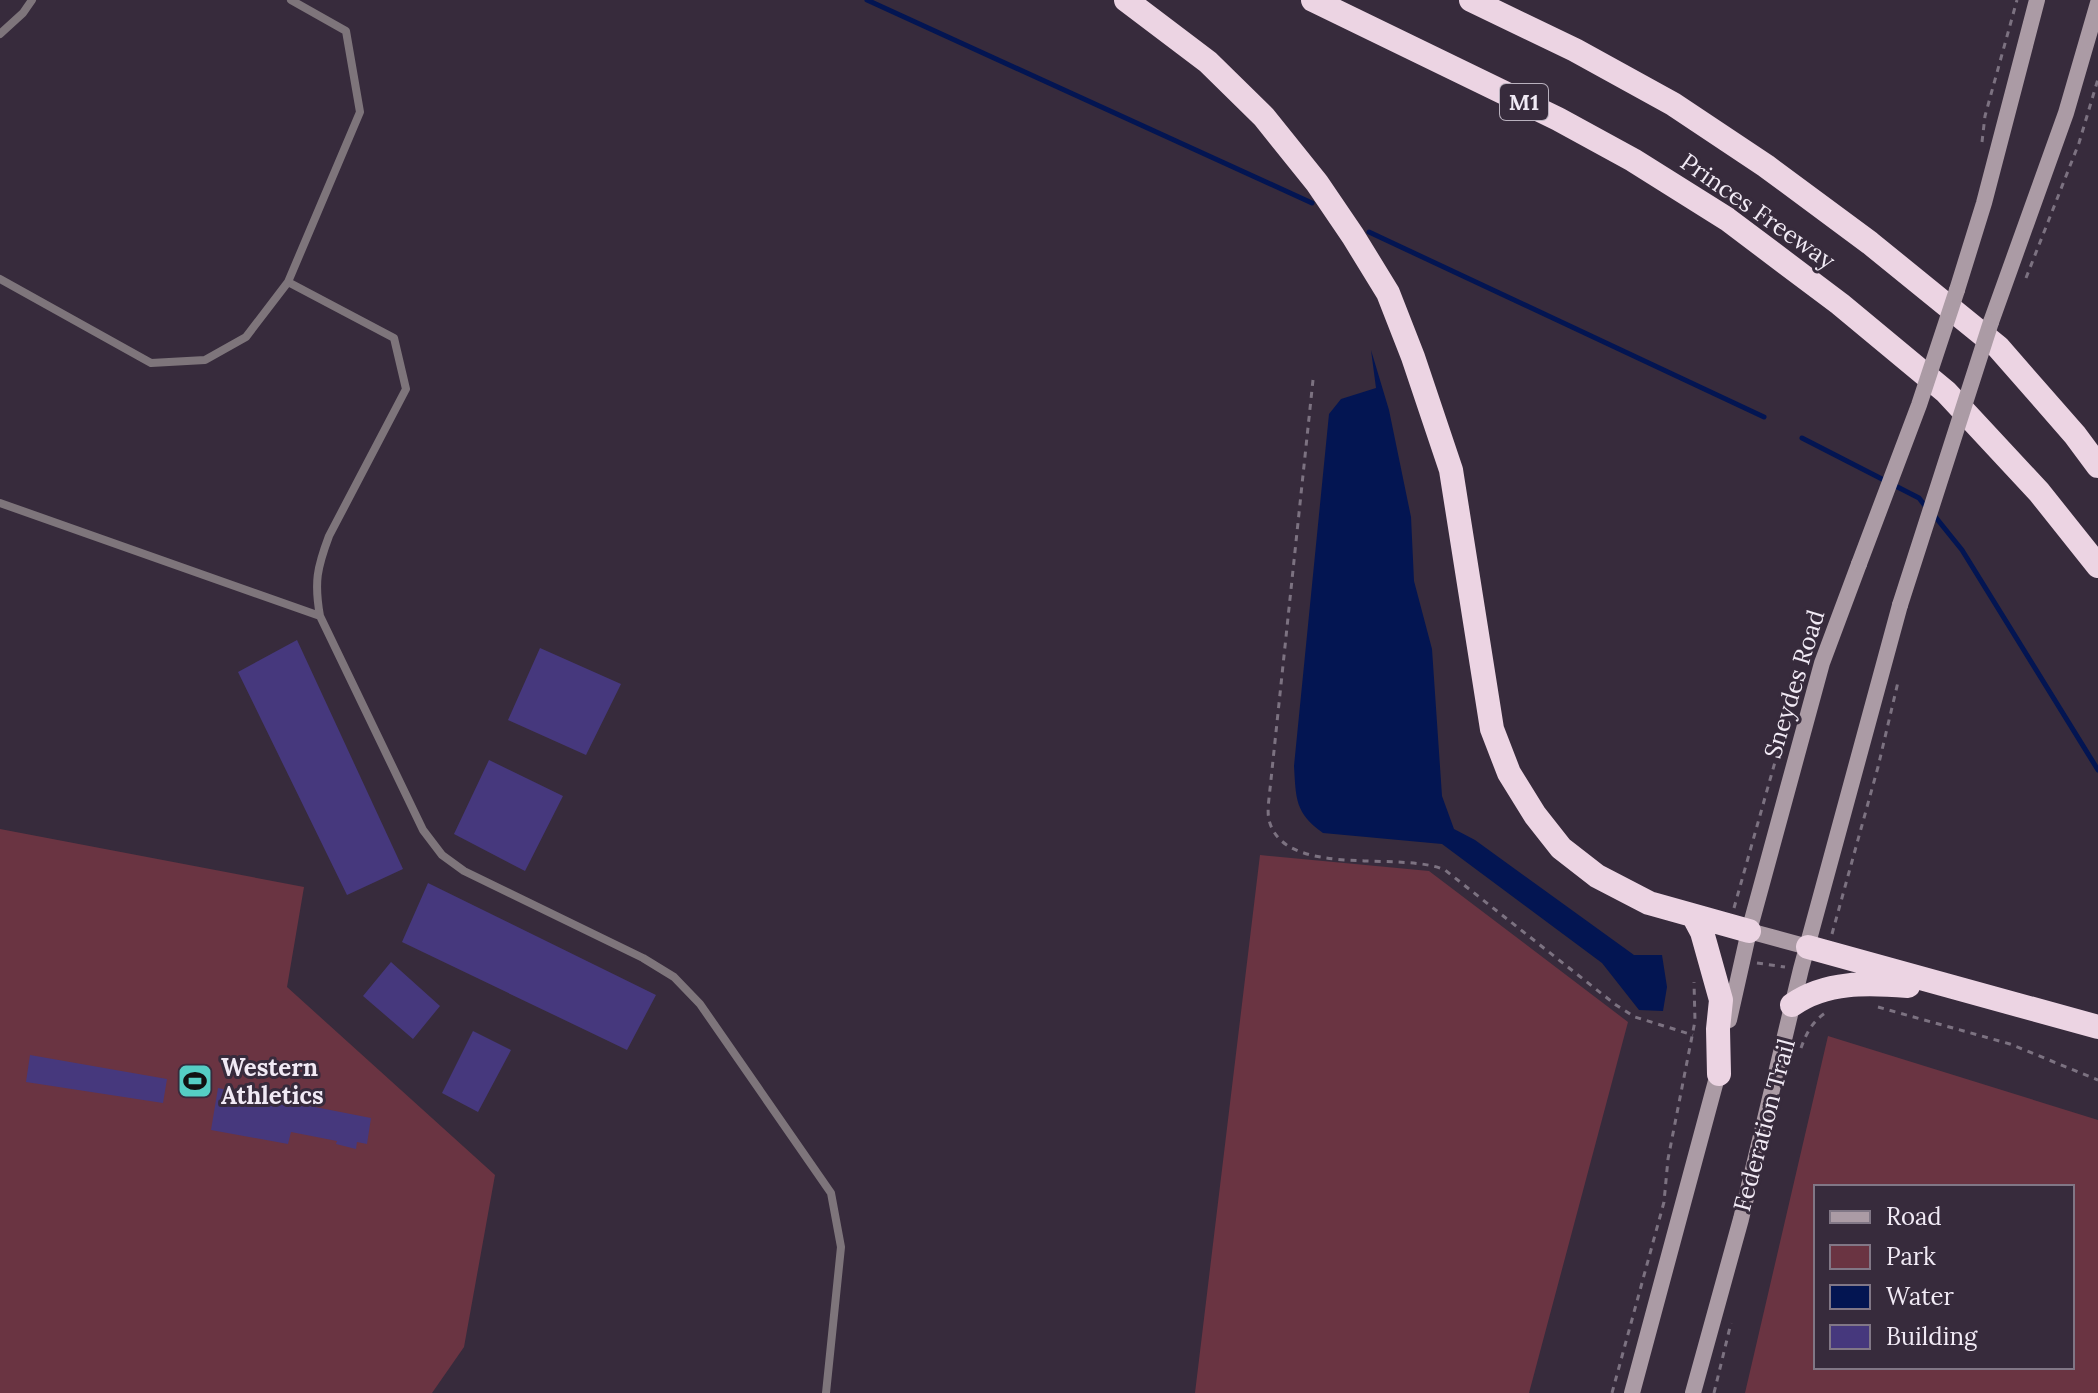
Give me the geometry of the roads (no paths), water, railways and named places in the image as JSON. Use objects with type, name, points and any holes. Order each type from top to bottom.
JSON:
[{"type":"highway","points":[[1126,0],[1208,62],[1264,117],[1317,183],[1388,293],[1418,369],[1451,470],[1492,729],[1509,773],[1535,815],[1561,848],[1597,876],[1649,903],[1749,931]]},
{"type":"highway","name":"Princes Freeway","points":[[1313,0],[1558,119],[1633,160],[1727,219],[1840,304],[1946,392],[2039,492],[2098,566]]},
{"type":"highway","name":"Princes Freeway","points":[[1471,0],[1575,50],[1673,104],[1766,166],[1870,243],[1998,347],[2098,466]]},
{"type":"highway","points":[[1694,917],[1702,932],[1721,1000],[1719,1074]]},
{"type":"highway","points":[[1812,957],[1966,990],[2098,1027]]},
{"type":"highway","points":[[1792,1005],[1805,996],[1829,998],[1874,984],[1966,990]]},
{"type":"main road","name":"Sneydes Road","points":[[1632,1393],[1719,1074],[1749,931],[1822,663],[1914,419],[1957,290],[1984,203],[2037,0]]},
{"type":"main road","points":[[1693,1393],[1741,1219],[1792,1005],[1812,957],[1900,605],[1991,322],[2066,113],[2098,3]]},
{"type":"main road","points":[[1749,931],[1812,957]]},
{"type":"lane","points":[[0,34],[32,0]]},
{"type":"lane","points":[[0,279],[151,363],[205,360],[246,337],[288,282],[360,112],[346,31],[291,0]]},
{"type":"lane","points":[[288,282],[394,338],[406,389],[329,536],[320,559],[315,588],[320,616],[423,830],[442,855],[464,871],[643,958],[674,977],[700,1004],[831,1193],[841,1247],[826,1393]]},
{"type":"lane","points":[[0,503],[320,616]]},
{"type":"water","points":[[1371,350],[1389,410],[1411,517],[1414,581],[1432,649],[1442,796],[1454,829],[1475,840],[1634,955],[1662,955],[1667,987],[1663,1011],[1639,1010],[1602,963],[1442,844],[1323,833],[1302,812],[1295,788],[1294,766],[1329,414],[1341,399],[1376,388]]},
{"type":"waterway","points":[[867,0],[1312,203]]},
{"type":"waterway","points":[[1369,232],[1764,417]]},
{"type":"waterway","points":[[1802,438],[1919,498],[1926,507]]},
{"type":"waterway","points":[[1933,514],[1962,550],[2098,770]]},
{"type":"place","name":"Western Athletics","points":[[195,1081]]}]
